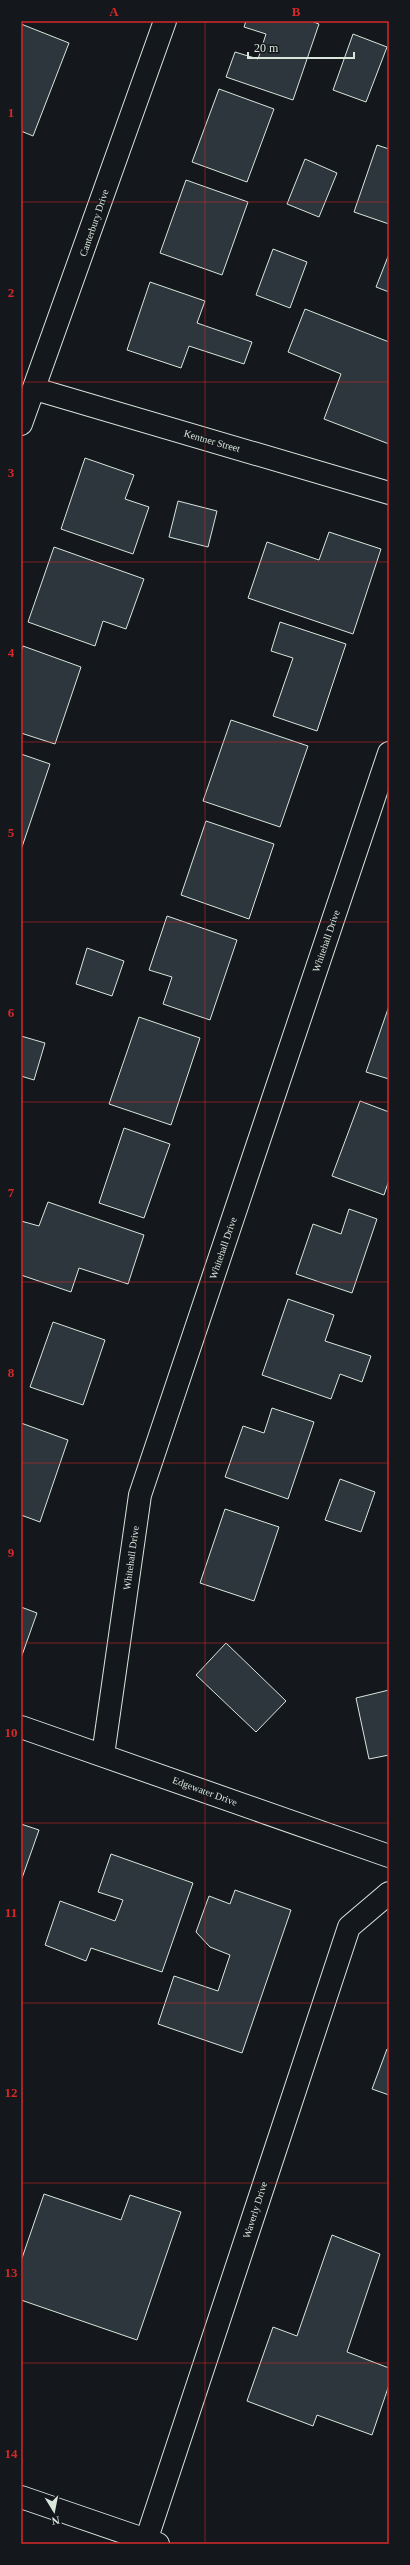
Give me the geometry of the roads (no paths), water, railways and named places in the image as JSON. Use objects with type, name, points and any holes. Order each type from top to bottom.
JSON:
[{"type":"street","name":"Canterbury Drive","points":[[21,424],[36,389],[165,21]]},
{"type":"street","name":"Kentner Street","points":[[36,389],[389,493]]},
{"type":"street","name":"Whitehall Drive","points":[[103,1755],[140,1495],[389,753]]},
{"type":"street","name":"Edgewater Drive","points":[[21,1727],[389,1856]]},
{"type":"street","name":"Waverly Drive","points":[[150,2543],[349,1927],[389,1893]]},
{"type":"street","points":[[21,2497],[150,2543]]}]
